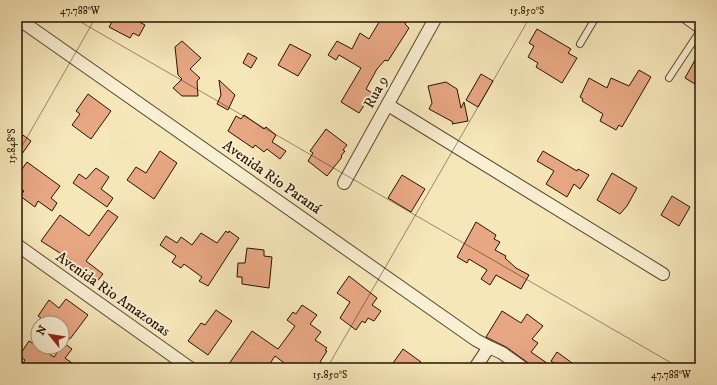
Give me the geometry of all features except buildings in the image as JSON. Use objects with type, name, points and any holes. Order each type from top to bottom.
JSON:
[{"type":"street","name":"Rua 9","points":[[344,183],[436,17]]},
{"type":"street","points":[[686,17],[700,27]]},
{"type":"street","name":"Avenida Rio Paraná","points":[[17,18],[476,340],[502,353],[523,368]]},
{"type":"street","points":[[388,105],[663,274]]},
{"type":"street","name":"Avenida Rio Amazonas","points":[[17,245],[190,368]]},
{"type":"street","points":[[475,368],[489,347]]},
{"type":"lane","points":[[580,44],[596,17]]},
{"type":"lane","points":[[668,78],[700,30]]}]
